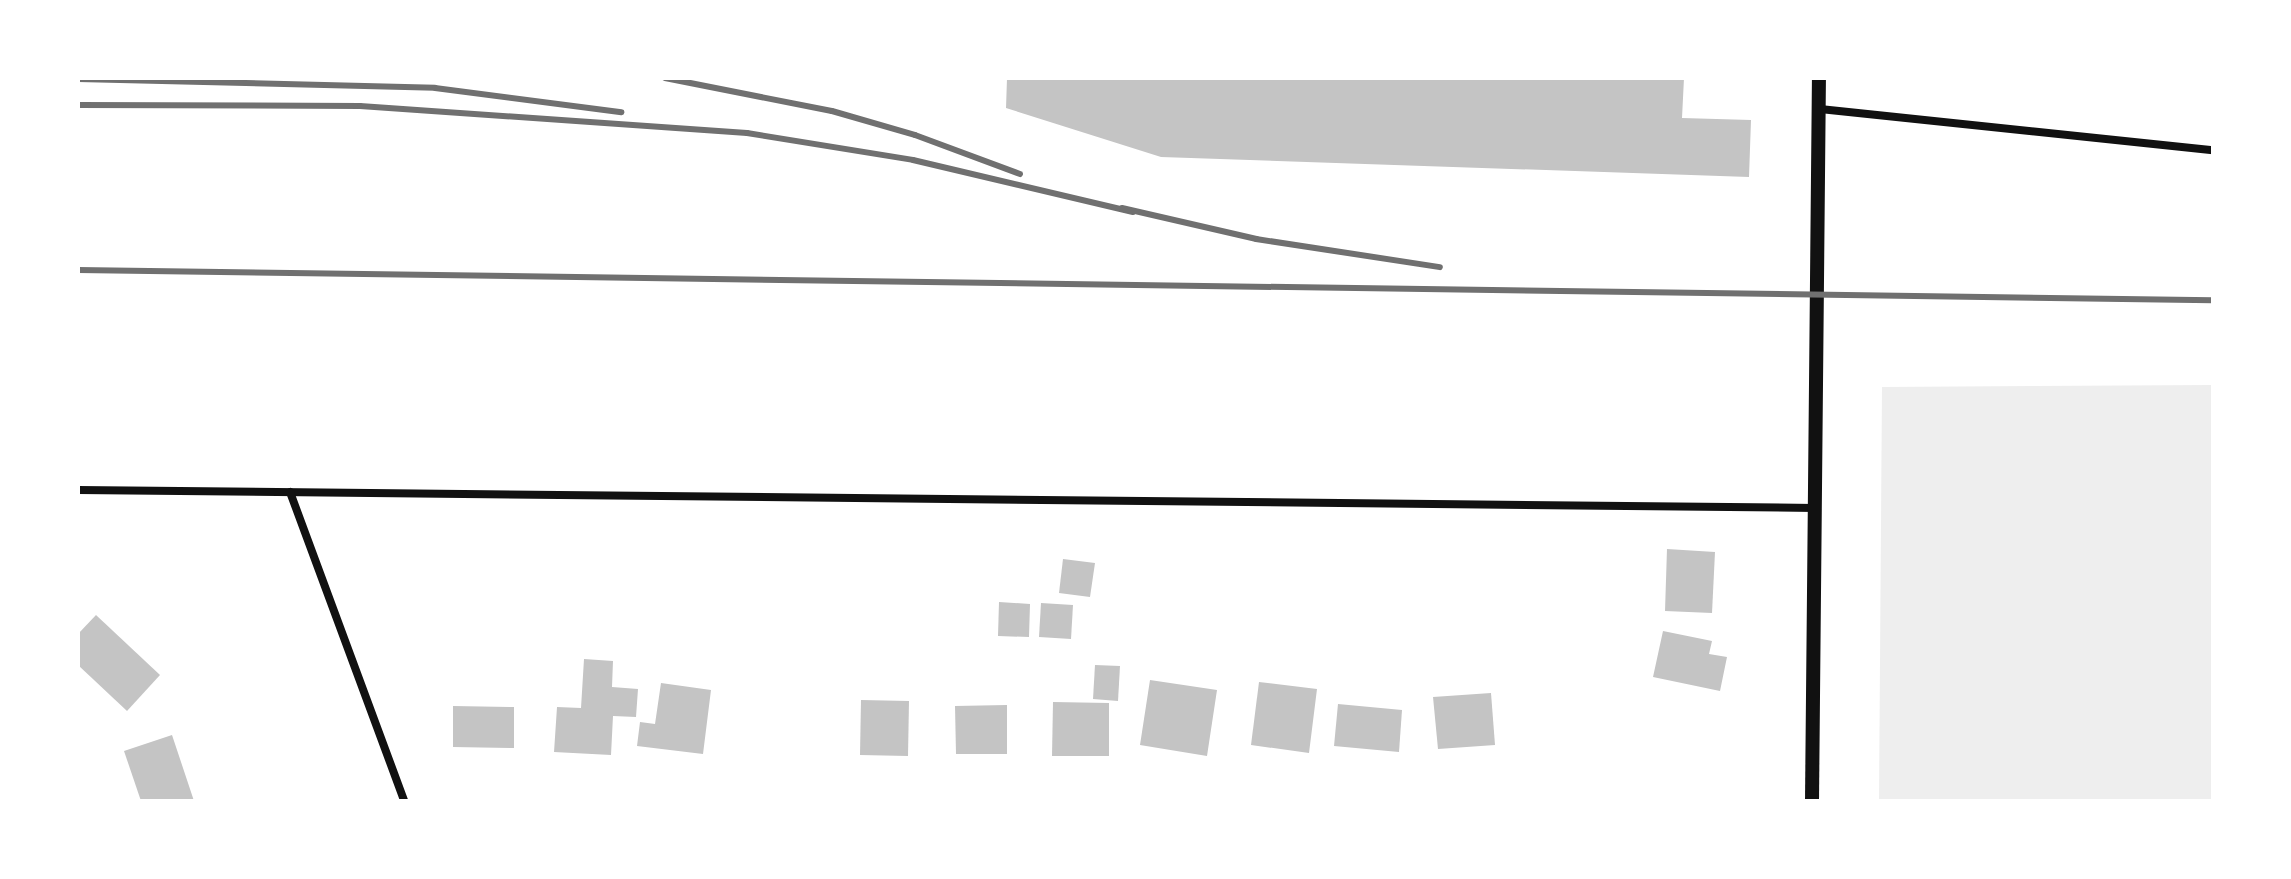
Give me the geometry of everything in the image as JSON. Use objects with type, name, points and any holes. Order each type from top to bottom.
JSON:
[{"type":"street","points":[[1812,801],[1819,78]]},
{"type":"street","points":[[1820,109],[2213,150]]},
{"type":"street","points":[[78,490],[1815,508]]},
{"type":"street","points":[[290,492],[404,801]]},
{"type":"shaded area","points":[[2213,385],[2213,801],[1879,801],[1882,387]]},
{"type":"building","points":[[1007,78],[1684,78],[1682,118],[1751,120],[1749,177],[1161,157],[1006,108]]},
{"type":"building","points":[[1667,549],[1715,552],[1712,613],[1665,611]]},
{"type":"building","points":[[1063,559],[1095,563],[1090,597],[1059,593]]},
{"type":"building","points":[[999,602],[1030,604],[1029,637],[998,636]]},
{"type":"building","points":[[1041,603],[1073,605],[1071,639],[1039,637]]},
{"type":"building","points":[[96,615],[160,675],[127,711],[78,665],[78,634]]},
{"type":"building","points":[[1663,631],[1712,641],[1709,654],[1727,657],[1720,691],[1653,677]]},
{"type":"building","points":[[584,659],[613,661],[612,687],[638,689],[636,717],[613,716],[611,755],[554,752],[557,707],[581,708]]},
{"type":"building","points":[[1095,665],[1120,666],[1118,701],[1093,699]]},
{"type":"building","points":[[1150,680],[1217,690],[1207,756],[1140,745]]},
{"type":"building","points":[[1259,682],[1317,689],[1309,753],[1251,745]]},
{"type":"building","points":[[661,683],[711,690],[703,754],[637,746],[640,722],[655,724]]},
{"type":"building","points":[[1491,693],[1495,745],[1438,749],[1433,697]]},
{"type":"building","points":[[861,700],[909,701],[908,756],[860,755]]},
{"type":"building","points":[[1053,702],[1109,703],[1109,756],[1052,756]]},
{"type":"building","points":[[1338,704],[1402,710],[1399,752],[1334,746]]},
{"type":"building","points":[[1007,705],[1007,754],[956,754],[955,706]]},
{"type":"building","points":[[453,706],[514,707],[514,748],[453,747]]},
{"type":"building","points":[[172,735],[194,801],[141,801],[124,751]]},
{"type":"railway","points":[[665,78],[832,111],[915,135],[1020,174]]},
{"type":"railway","points":[[78,79],[435,88],[621,112]]},
{"type":"railway","points":[[78,105],[360,106],[747,133],[913,160],[1133,212]]},
{"type":"railway","points":[[1122,208],[1256,239],[1440,267]]},
{"type":"railway","points":[[78,270],[2213,300]]}]
